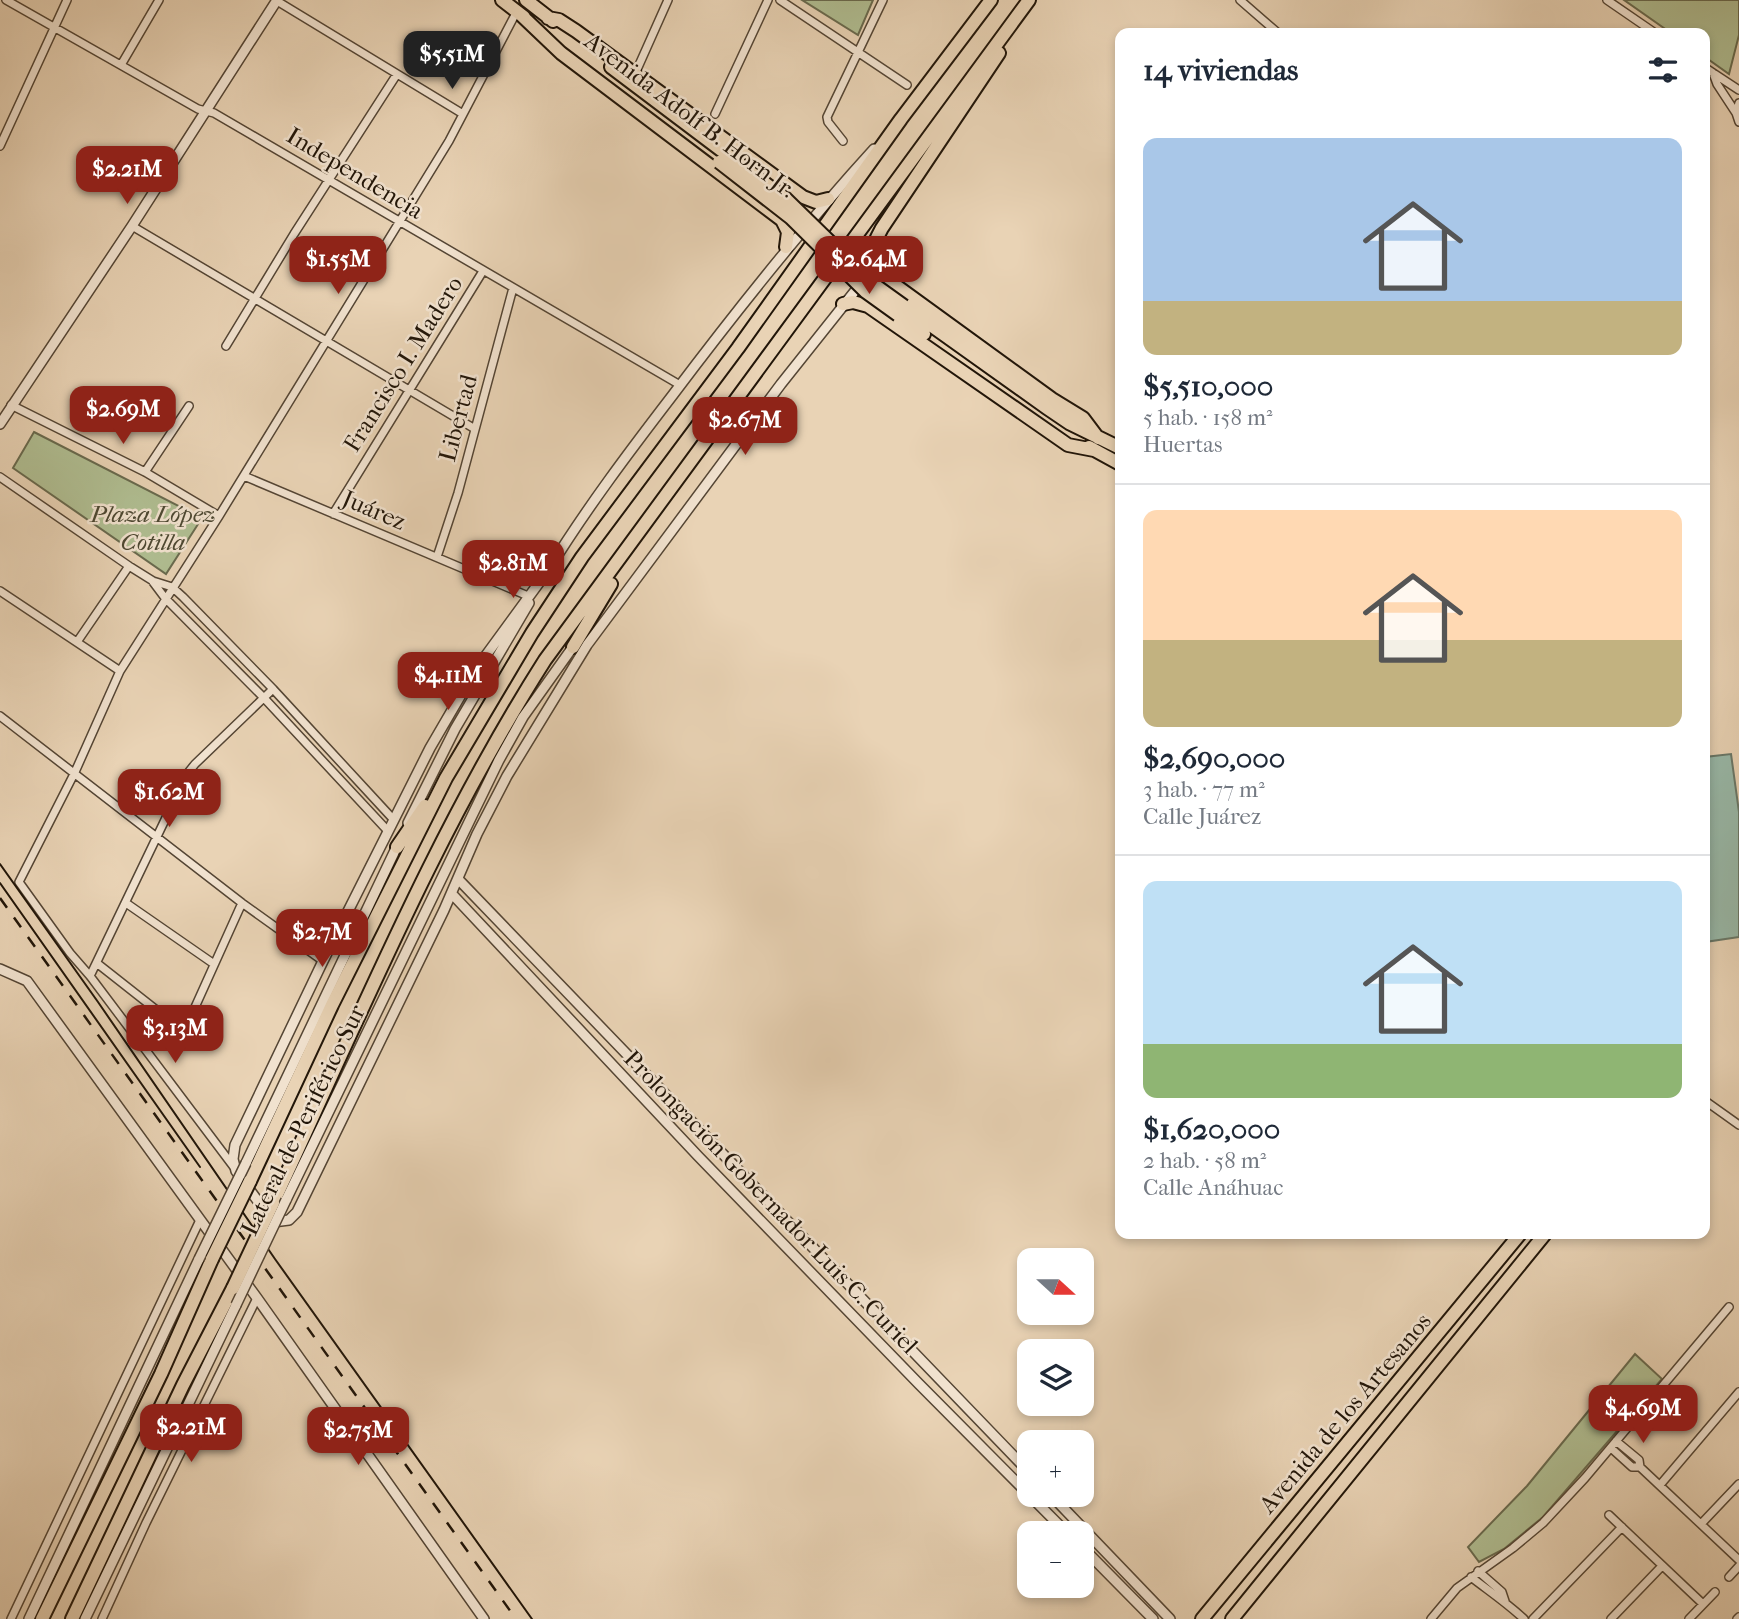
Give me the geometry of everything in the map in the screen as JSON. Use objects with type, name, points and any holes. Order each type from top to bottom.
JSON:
[{"type":"main road","name":"Avenida Adolf B. Horn Jr.","points":[[502,0],[722,158],[786,199],[901,311],[1047,408],[1115,460]]},
{"type":"main road","name":"Avenida Adolf B. Horn Jr.","points":[[526,0],[722,158]]},
{"type":"main road","points":[[42,1619],[161,1374],[205,1259],[250,1181],[332,1005],[446,778],[518,655],[582,557],[738,348],[901,118],[991,0]]},
{"type":"main road","points":[[843,304],[860,302],[876,310],[1068,444],[1096,444],[1083,418],[893,285],[873,269],[870,261],[871,250],[881,228],[992,65],[1026,5]]},
{"type":"main road","points":[[72,1619],[183,1385],[280,1201],[404,915],[468,789],[506,722],[545,660],[1026,5]]},
{"type":"main road","points":[[518,12],[561,53],[726,177],[786,226],[786,247]]},
{"type":"main road","points":[[548,18],[559,20],[576,31],[809,201],[828,199]]},
{"type":"main road","points":[[726,177],[743,154]]},
{"type":"main road","points":[[762,205],[776,206],[781,202],[785,193],[779,180]]},
{"type":"main road","points":[[876,310],[880,295],[893,285]]},
{"type":"main road","name":"Avenida Adolf B. Horn Jr.","points":[[1096,444],[1115,447]]},
{"type":"main road","points":[[573,647],[651,517]]},
{"type":"main road","points":[[397,847],[446,778]]},
{"type":"main road","name":"Avenida de los Artesanos","points":[[1202,1619],[1516,1239]]},
{"type":"main road","name":"Avenida de los Artesanos","points":[[1232,1619],[1541,1239]]},
{"type":"main road","points":[[1459,1308],[1475,1321]]},
{"type":"street","name":"Independencia","points":[[6,0],[198,109],[214,113],[330,179],[680,385]]},
{"type":"street","points":[[0,146],[66,0]]},
{"type":"street","points":[[121,65],[159,0]]},
{"type":"street","points":[[635,74],[668,0]]},
{"type":"street","points":[[715,114],[768,0]]},
{"type":"street","points":[[780,0],[907,85]]},
{"type":"street","points":[[843,141],[827,119],[883,0]]},
{"type":"street","points":[[1240,0],[1272,28]]},
{"type":"street","points":[[1607,0],[1648,28]]},
{"type":"street","points":[[0,424],[277,1],[463,114]]},
{"type":"street","points":[[518,12],[400,222],[244,477],[120,671],[75,772],[19,881],[70,953],[90,976],[273,1222],[289,1220],[297,1212],[452,894],[477,834],[507,776],[587,645],[781,384],[873,269]]},
{"type":"street","points":[[1710,71],[1739,90]]},
{"type":"street","points":[[1713,73],[1739,122]]},
{"type":"street","points":[[226,346],[397,74]]},
{"type":"street","points":[[1736,113],[1739,103]]},
{"type":"street","points":[[236,1171],[233,1159],[235,1145],[393,818],[476,668],[552,565],[587,509],[786,247],[901,118]]},
{"type":"street","points":[[132,226],[475,429]]},
{"type":"street","name":"Francisco I. Madero","points":[[333,514],[483,271]]},
{"type":"street","name":"Libertad","points":[[437,557],[458,493],[513,288]]},
{"type":"street","points":[[11,405],[145,472],[219,516]]},
{"type":"street","points":[[145,472],[189,406]]},
{"type":"street","points":[[0,477],[153,582],[172,587],[273,689],[393,818]]},
{"type":"street","name":"Juárez","points":[[244,477],[528,596]]},
{"type":"street","name":"Lateral de Periférico Sur","points":[[29,1619],[205,1259],[246,1163],[455,729],[552,565]]},
{"type":"street","points":[[77,642],[129,566]]},
{"type":"street","points":[[153,582],[165,598],[264,698],[387,830]]},
{"type":"street","points":[[0,591],[120,671]]},
{"type":"street","name":"Lateral de Periférico Sur","points":[[85,1619],[236,1305],[280,1201],[492,773],[523,717],[573,647],[625,593]]},
{"type":"street","points":[[219,652],[228,643]]},
{"type":"street","points":[[90,976],[187,774],[273,689]]},
{"type":"street","points":[[0,716],[242,903],[323,961]]},
{"type":"street","name":"Prolongación Gobernador Luis C. Curiel","points":[[458,880],[1017,1460]]},
{"type":"street","name":"Prolongación Gobernador Luis C. Curiel","points":[[452,894],[690,1149],[1055,1521]]},
{"type":"street","points":[[126,903],[214,964]]},
{"type":"street","points":[[98,964],[178,1027],[184,1028],[242,903]]},
{"type":"street","points":[[0,969],[27,981],[257,1298],[484,1619]]},
{"type":"street","points":[[1710,1104],[1739,1125]]},
{"type":"street","points":[[11,1619],[200,1220]]},
{"type":"street","points":[[102,1619],[146,1523],[257,1298]]},
{"type":"street","points":[[1431,1619],[1457,1588],[1513,1548],[1543,1522],[1611,1448],[1729,1307]]},
{"type":"street","points":[[1660,1485],[1739,1392]]},
{"type":"street","points":[[1616,1441],[1639,1460],[1640,1467],[1739,1560]]},
{"type":"street","points":[[1611,1448],[1632,1467],[1640,1467]]},
{"type":"street","points":[[1701,1524],[1739,1484]]},
{"type":"street","points":[[1062,1507],[1170,1619]]},
{"type":"street","points":[[1609,1516],[1703,1604]]},
{"type":"street","points":[[1533,1619],[1622,1527]]},
{"type":"street","points":[[1094,1559],[1153,1619]]},
{"type":"street","points":[[1611,1619],[1662,1566]]},
{"type":"street","points":[[1728,1577],[1739,1566]]},
{"type":"street","points":[[1475,1574],[1502,1592],[1505,1601],[1524,1619]]},
{"type":"street","points":[[1689,1619],[1714,1592]]},
{"type":"green space","points":[[802,0],[873,0],[858,35]]},
{"type":"green space","points":[[1624,0],[1739,0],[1739,35],[1729,74],[1710,61],[1710,28],[1664,28]]},
{"type":"green space","name":"Plaza López Cotilla","points":[[34,432],[202,518],[166,574],[13,468]]},
{"type":"green space","points":[[1635,1354],[1662,1379],[1543,1517],[1504,1549],[1479,1562],[1468,1547],[1527,1486]]},
{"type":"shaded area","points":[[1731,754],[1739,812],[1739,937],[1710,941],[1710,756]]},
{"type":"tram line","points":[[0,864],[275,1259],[532,1619]]},
{"type":"tram line","points":[[0,883],[200,1167]]},
{"type":"railway","points":[[0,898],[516,1619]]}]
